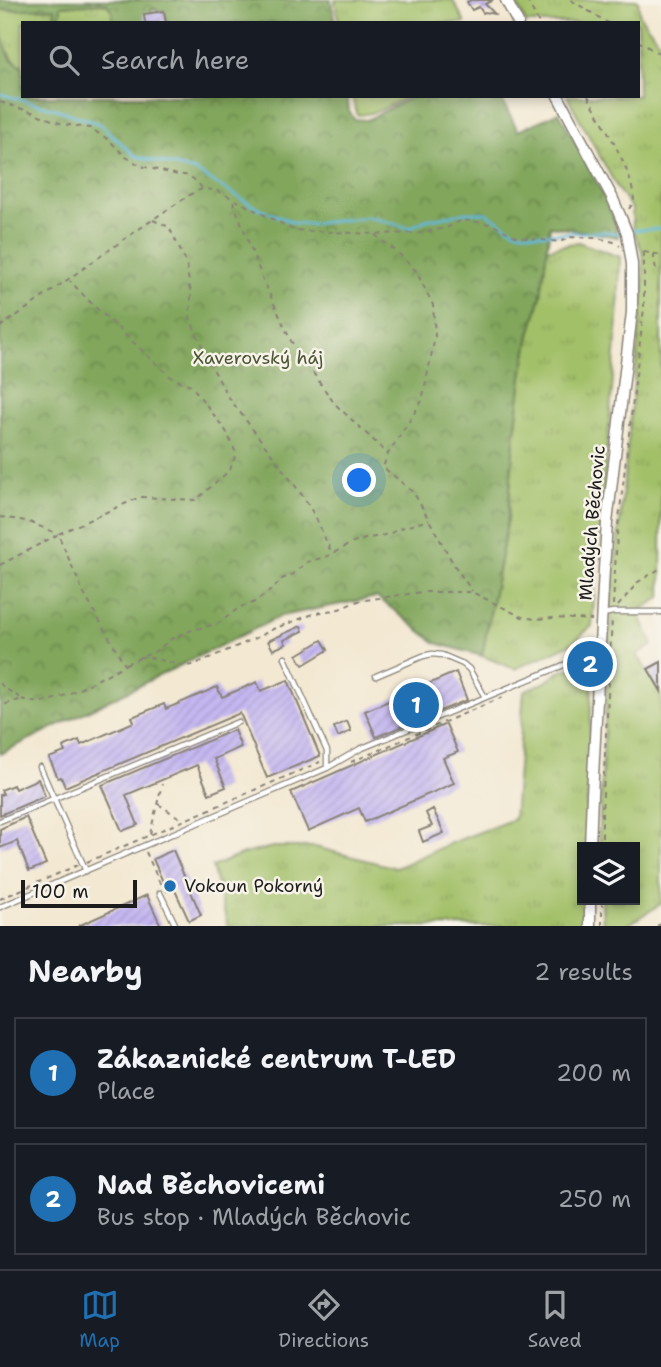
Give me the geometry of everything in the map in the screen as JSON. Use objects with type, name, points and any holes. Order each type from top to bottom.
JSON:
[{"type":"street","points":[[506,0],[517,21]]},
{"type":"street","name":"Mladých Běchovic","points":[[559,98],[627,233],[633,290],[607,523],[607,613],[600,640],[590,842]]},
{"type":"street","points":[[590,905],[590,926]]},
{"type":"lane","points":[[607,613],[661,612]]},
{"type":"lane","points":[[0,908],[327,768],[360,749],[576,660],[600,640]]},
{"type":"lane","points":[[376,676],[423,656],[442,655],[469,669],[485,697]]},
{"type":"lane","points":[[285,658],[327,751],[327,768]]},
{"type":"lane","points":[[576,660],[598,674]]},
{"type":"lane","points":[[0,821],[239,722]]},
{"type":"lane","points":[[40,767],[86,871]]},
{"type":"lane","points":[[160,893],[176,926]]},
{"type":"path","points":[[527,0],[538,21]]},
{"type":"path","points":[[571,0],[605,21]]},
{"type":"path","points":[[640,42],[661,55]]},
{"type":"path","points":[[589,98],[611,136],[634,190],[634,202],[627,211]]},
{"type":"path","points":[[0,102],[32,111],[62,124],[90,128],[141,166],[183,174],[196,180],[202,189]]},
{"type":"path","points":[[0,327],[121,241],[202,189],[216,190],[294,230],[419,233],[446,228],[462,220],[491,224],[516,237],[560,242],[571,237],[597,238],[623,247]]},
{"type":"path","points":[[232,200],[261,275],[292,341],[334,403],[388,454]]},
{"type":"path","points":[[152,220],[169,227],[186,262],[190,318],[214,371],[227,395],[302,495],[332,554]]},
{"type":"path","points":[[375,234],[416,271],[433,305],[436,337],[422,401],[388,454],[383,467],[414,493],[472,592]]},
{"type":"path","points":[[636,248],[643,253],[661,255]]},
{"type":"path","points":[[602,842],[607,613],[644,309],[643,253]]},
{"type":"path","points":[[654,253],[656,268],[661,270]]},
{"type":"path","points":[[0,565],[58,534],[139,497],[197,500],[230,470],[236,453],[226,430],[191,385],[173,379],[69,280]]},
{"type":"path","points":[[0,517],[27,521],[58,534],[84,594],[125,665]]},
{"type":"path","points":[[0,683],[22,699],[38,702],[61,696],[156,651],[171,639],[219,623],[240,607],[253,603],[307,562],[366,539],[429,520]]},
{"type":"path","points":[[139,657],[186,667],[316,613],[339,609],[358,601],[422,592],[472,592],[522,617],[535,620],[595,620],[607,613],[638,582],[661,568]]},
{"type":"path","points":[[352,762],[510,694]]},
{"type":"path","points":[[0,706],[22,699]]},
{"type":"path","points":[[0,899],[327,759]]},
{"type":"path","points":[[147,845],[162,784]]},
{"type":"path","points":[[157,803],[184,820]]},
{"type":"path","points":[[148,855],[162,887],[160,893]]},
{"type":"path","points":[[602,905],[602,926]]},
{"type":"path","points":[[657,926],[661,923]]},
{"type":"green space","points":[[0,0],[331,0],[335,21],[166,21],[164,11],[157,12],[156,9],[151,10],[146,21],[112,21],[112,11],[107,4],[101,3],[61,6],[59,21],[54,21],[55,8],[0,10]]},
{"type":"green space","points":[[335,0],[453,0],[464,21],[339,21]]},
{"type":"green space","points":[[515,0],[638,0],[640,16],[661,44],[661,597],[638,612],[653,645],[637,654],[661,695],[661,904],[626,926],[603,926],[602,905],[640,905],[640,842],[600,842],[599,830],[612,598],[644,285],[643,253],[633,230],[632,209],[619,191],[568,98],[640,98],[640,21],[525,21]]},
{"type":"green space","points":[[107,4],[112,11],[112,21],[59,21],[61,6]]},
{"type":"green space","points":[[55,8],[54,21],[21,21],[21,65],[10,55],[3,42],[0,10]]},
{"type":"green space","name":"Xaverovský háj","points":[[0,33],[11,59],[21,66],[21,98],[347,98],[349,111],[354,119],[367,120],[410,98],[501,98],[518,131],[559,112],[613,213],[618,237],[550,226],[541,295],[522,377],[508,518],[482,656],[436,643],[377,597],[281,616],[0,754]]},
{"type":"green space","points":[[353,98],[404,98],[377,111],[357,115]]},
{"type":"green space","points":[[578,242],[620,257],[618,319],[592,626],[571,644],[515,669],[482,656],[508,518],[522,377],[541,295],[547,249]]},
{"type":"green space","points":[[567,669],[582,672],[592,682],[587,842],[577,842],[577,905],[586,905],[586,926],[228,926],[212,867],[243,854],[273,847],[315,847],[396,868],[514,819],[524,691],[544,683]]},
{"type":"building","points":[[493,0],[485,4],[495,14],[483,13],[479,7],[472,10],[467,2]]},
{"type":"building","points":[[164,11],[166,21],[145,21],[144,14]]},
{"type":"building","points":[[301,626],[303,631],[284,640],[286,644],[273,650],[268,641]]},
{"type":"building","points":[[322,640],[328,650],[303,665],[297,655]]},
{"type":"building","points":[[661,662],[661,691],[648,669]]},
{"type":"building","points":[[456,672],[467,700],[376,737],[365,711]]},
{"type":"building","points":[[288,680],[320,756],[267,778],[240,713],[65,787],[49,758],[65,752],[63,747],[79,740],[81,745],[134,722],[132,717],[164,704],[166,709],[217,687],[222,697],[257,682],[261,691]]},
{"type":"building","points":[[347,721],[351,731],[338,737],[334,727]]},
{"type":"building","points":[[446,724],[458,752],[443,758],[454,783],[365,822],[359,808],[308,831],[291,792]]},
{"type":"building","points":[[234,730],[241,747],[214,759],[226,787],[209,794],[197,765],[126,795],[138,825],[122,831],[102,785]]},
{"type":"building","points":[[38,779],[45,796],[0,815],[0,795],[3,794],[1,790],[13,785],[15,789]]},
{"type":"building","points":[[433,809],[444,833],[423,842],[419,831],[432,826],[426,813]]},
{"type":"building","points":[[26,817],[46,864],[29,871],[17,841],[0,848],[0,829]]},
{"type":"building","points":[[173,850],[201,915],[189,921],[174,888],[167,891],[153,859]]},
{"type":"building","points":[[147,895],[161,926],[78,926]]},
{"type":"waterway","points":[[0,94],[100,124],[135,156],[195,171],[252,205],[294,223],[310,224],[369,217],[409,228],[426,220],[467,212],[486,213],[515,231],[541,234],[620,233]]},
{"type":"waterway","points":[[633,230],[661,229]]},
{"type":"place","name":"Nad Běchovicemi","points":[[590,664]]},
{"type":"place","name":"Zákaznické centrum T-LED","points":[[416,705]]},
{"type":"place","name":"Vokoun Pokorný","points":[[170,886]]}]
